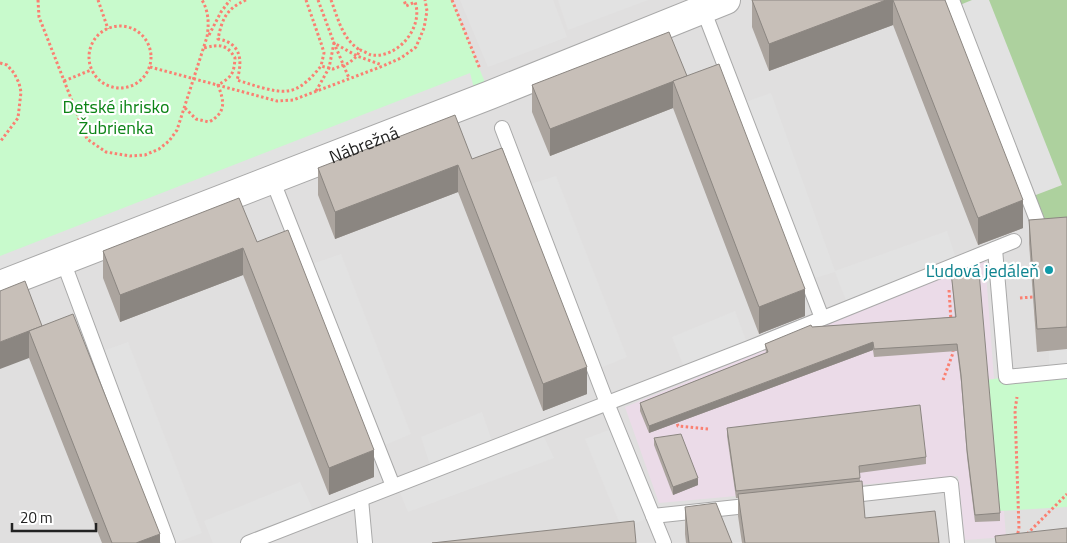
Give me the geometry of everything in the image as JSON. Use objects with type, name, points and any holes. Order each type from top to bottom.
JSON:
[{"type":"street","name":"Nábrežná","points":[[0,285],[490,95],[714,4]]},
{"type":"lane","points":[[952,0],[1040,228]]},
{"type":"lane","points":[[714,4],[822,318]]},
{"type":"lane","points":[[502,128],[607,403],[664,543]]},
{"type":"lane","points":[[272,180],[393,486]]},
{"type":"lane","points":[[248,543],[1014,241]]},
{"type":"lane","points":[[995,250],[1006,377],[1067,371]]},
{"type":"lane","points":[[63,261],[168,543]]},
{"type":"lane","points":[[835,497],[951,484],[957,543]]},
{"type":"lane","points":[[360,499],[365,543]]},
{"type":"lane","points":[[653,516],[766,504]]},
{"type":"path","points":[[38,0],[39,17],[88,139],[106,152],[130,156],[145,155],[159,149],[169,141],[177,130],[207,37],[209,22],[202,0]]},
{"type":"path","points":[[98,0],[108,29]]},
{"type":"path","points":[[207,37],[230,0]]},
{"type":"path","points":[[246,0],[234,6],[225,16],[221,24],[218,40],[224,40],[232,44],[238,52],[241,61],[237,80],[264,88],[288,92],[305,83],[313,76],[323,60],[324,52],[306,0]]},
{"type":"path","points":[[318,0],[349,78]]},
{"type":"path","points":[[332,0],[346,36],[351,43],[360,50],[371,54],[383,54],[393,50],[408,38],[412,31],[417,11],[415,2],[406,6],[404,0]]},
{"type":"path","points":[[150,67],[277,102],[293,100],[383,66],[401,58],[416,47],[424,28],[427,11],[425,0]]},
{"type":"path","points":[[452,0],[483,77]]},
{"type":"path","points":[[118,26],[126,27],[135,30],[148,42],[152,58],[150,67],[145,77],[137,84],[127,88],[116,88],[106,85],[97,79],[89,60],[90,50],[100,33],[118,26]]},
{"type":"path","points":[[334,43],[357,56],[383,66]]},
{"type":"path","points":[[316,91],[329,68],[334,43]]},
{"type":"path","points":[[204,48],[217,45],[223,46],[235,58],[233,70],[229,78],[218,85]]},
{"type":"path","points":[[321,66],[333,69],[349,63],[357,56],[360,50]]},
{"type":"path","points":[[0,63],[7,65],[14,73],[21,92],[18,118],[0,142]]},
{"type":"path","points":[[64,81],[92,70]]},
{"type":"path","points":[[185,108],[196,119],[209,122],[215,118],[223,105],[223,98],[218,85]]},
{"type":"path","points":[[948,268],[951,324]]},
{"type":"path","points":[[943,380],[953,353],[953,344]]},
{"type":"path","points":[[1015,543],[1019,529],[1015,410],[1022,376]]},
{"type":"path","points":[[661,381],[678,426],[708,429]]},
{"type":"path","points":[[1025,536],[1067,494]]},
{"type":"shaded area","points":[[0,0],[1067,0],[1067,543],[0,543]]},
{"type":"shaded area","points":[[460,0],[553,0],[567,37],[488,67]]},
{"type":"shaded area","points":[[558,0],[648,0],[568,30]]},
{"type":"shaded area","points":[[972,0],[989,0],[1062,185],[1028,198],[955,7]]},
{"type":"shaded area","points":[[470,73],[474,88],[0,271],[0,256]]},
{"type":"shaded area","points":[[771,93],[835,271],[947,231],[958,265],[849,308],[835,272],[808,280],[740,104]]},
{"type":"shaded area","points":[[556,176],[627,357],[595,370],[524,186]]},
{"type":"shaded area","points":[[341,254],[411,434],[378,448],[306,266]]},
{"type":"shaded area","points":[[985,260],[1006,537],[965,540],[958,476],[659,503],[625,407]]},
{"type":"shaded area","points":[[735,311],[749,348],[686,372],[672,337]]},
{"type":"shaded area","points":[[128,342],[202,533],[175,543],[97,353]]},
{"type":"shaded area","points":[[1067,349],[1067,371],[1049,373],[1049,351]]},
{"type":"shaded area","points":[[482,412],[494,447],[540,429],[554,458],[408,512],[397,485],[432,471],[421,437]]},
{"type":"shaded area","points":[[617,427],[653,516],[622,529],[585,439]]},
{"type":"shaded area","points":[[300,482],[316,516],[248,543],[213,543],[204,521]]},
{"type":"green space","name":"Detské ihrisko Žubrienka","points":[[0,0],[452,0],[490,95],[0,285]]},
{"type":"green space","points":[[952,0],[1067,0],[1067,225],[1040,228]]},
{"type":"green space","points":[[1067,373],[1067,507],[999,511],[987,380]]},
{"type":"building","points":[[752,0],[886,0],[769,44]]},
{"type":"building","points":[[893,0],[945,0],[1023,200],[978,218]]},
{"type":"building","points":[[669,32],[687,76],[550,129],[532,85]]},
{"type":"building","points":[[719,64],[805,289],[759,307],[673,81]]},
{"type":"building","points":[[455,115],[472,159],[502,148],[587,367],[543,384],[458,165],[335,212],[318,168]]},
{"type":"building","points":[[239,198],[257,242],[288,230],[374,450],[329,468],[243,248],[120,295],[103,251]]},
{"type":"building","name":"Ľudová jedáleň","points":[[1067,217],[1067,327],[1037,329],[1029,220]]},
{"type":"building","points":[[951,272],[979,272],[1000,513],[975,515],[957,344],[874,349],[873,342],[649,426],[640,403],[768,352],[765,344],[811,325],[812,327],[956,317]]},
{"type":"building","points":[[25,281],[42,326],[0,342],[0,291]]},
{"type":"building","points":[[73,314],[160,534],[136,543],[112,543],[29,331]]},
{"type":"building","points":[[920,405],[926,457],[859,466],[860,478],[736,491],[727,428]]},
{"type":"building","points":[[681,434],[698,478],[673,487],[654,438]]},
{"type":"building","points":[[862,481],[865,518],[935,511],[939,543],[745,543],[738,494]]},
{"type":"building","points":[[716,503],[732,543],[689,543],[685,507]]},
{"type":"building","points":[[634,521],[636,543],[432,543]]},
{"type":"building","points":[[1067,528],[1067,543],[996,543],[995,536]]},
{"type":"place","name":"Ľudová jedáleň","points":[[1049,270]]}]
